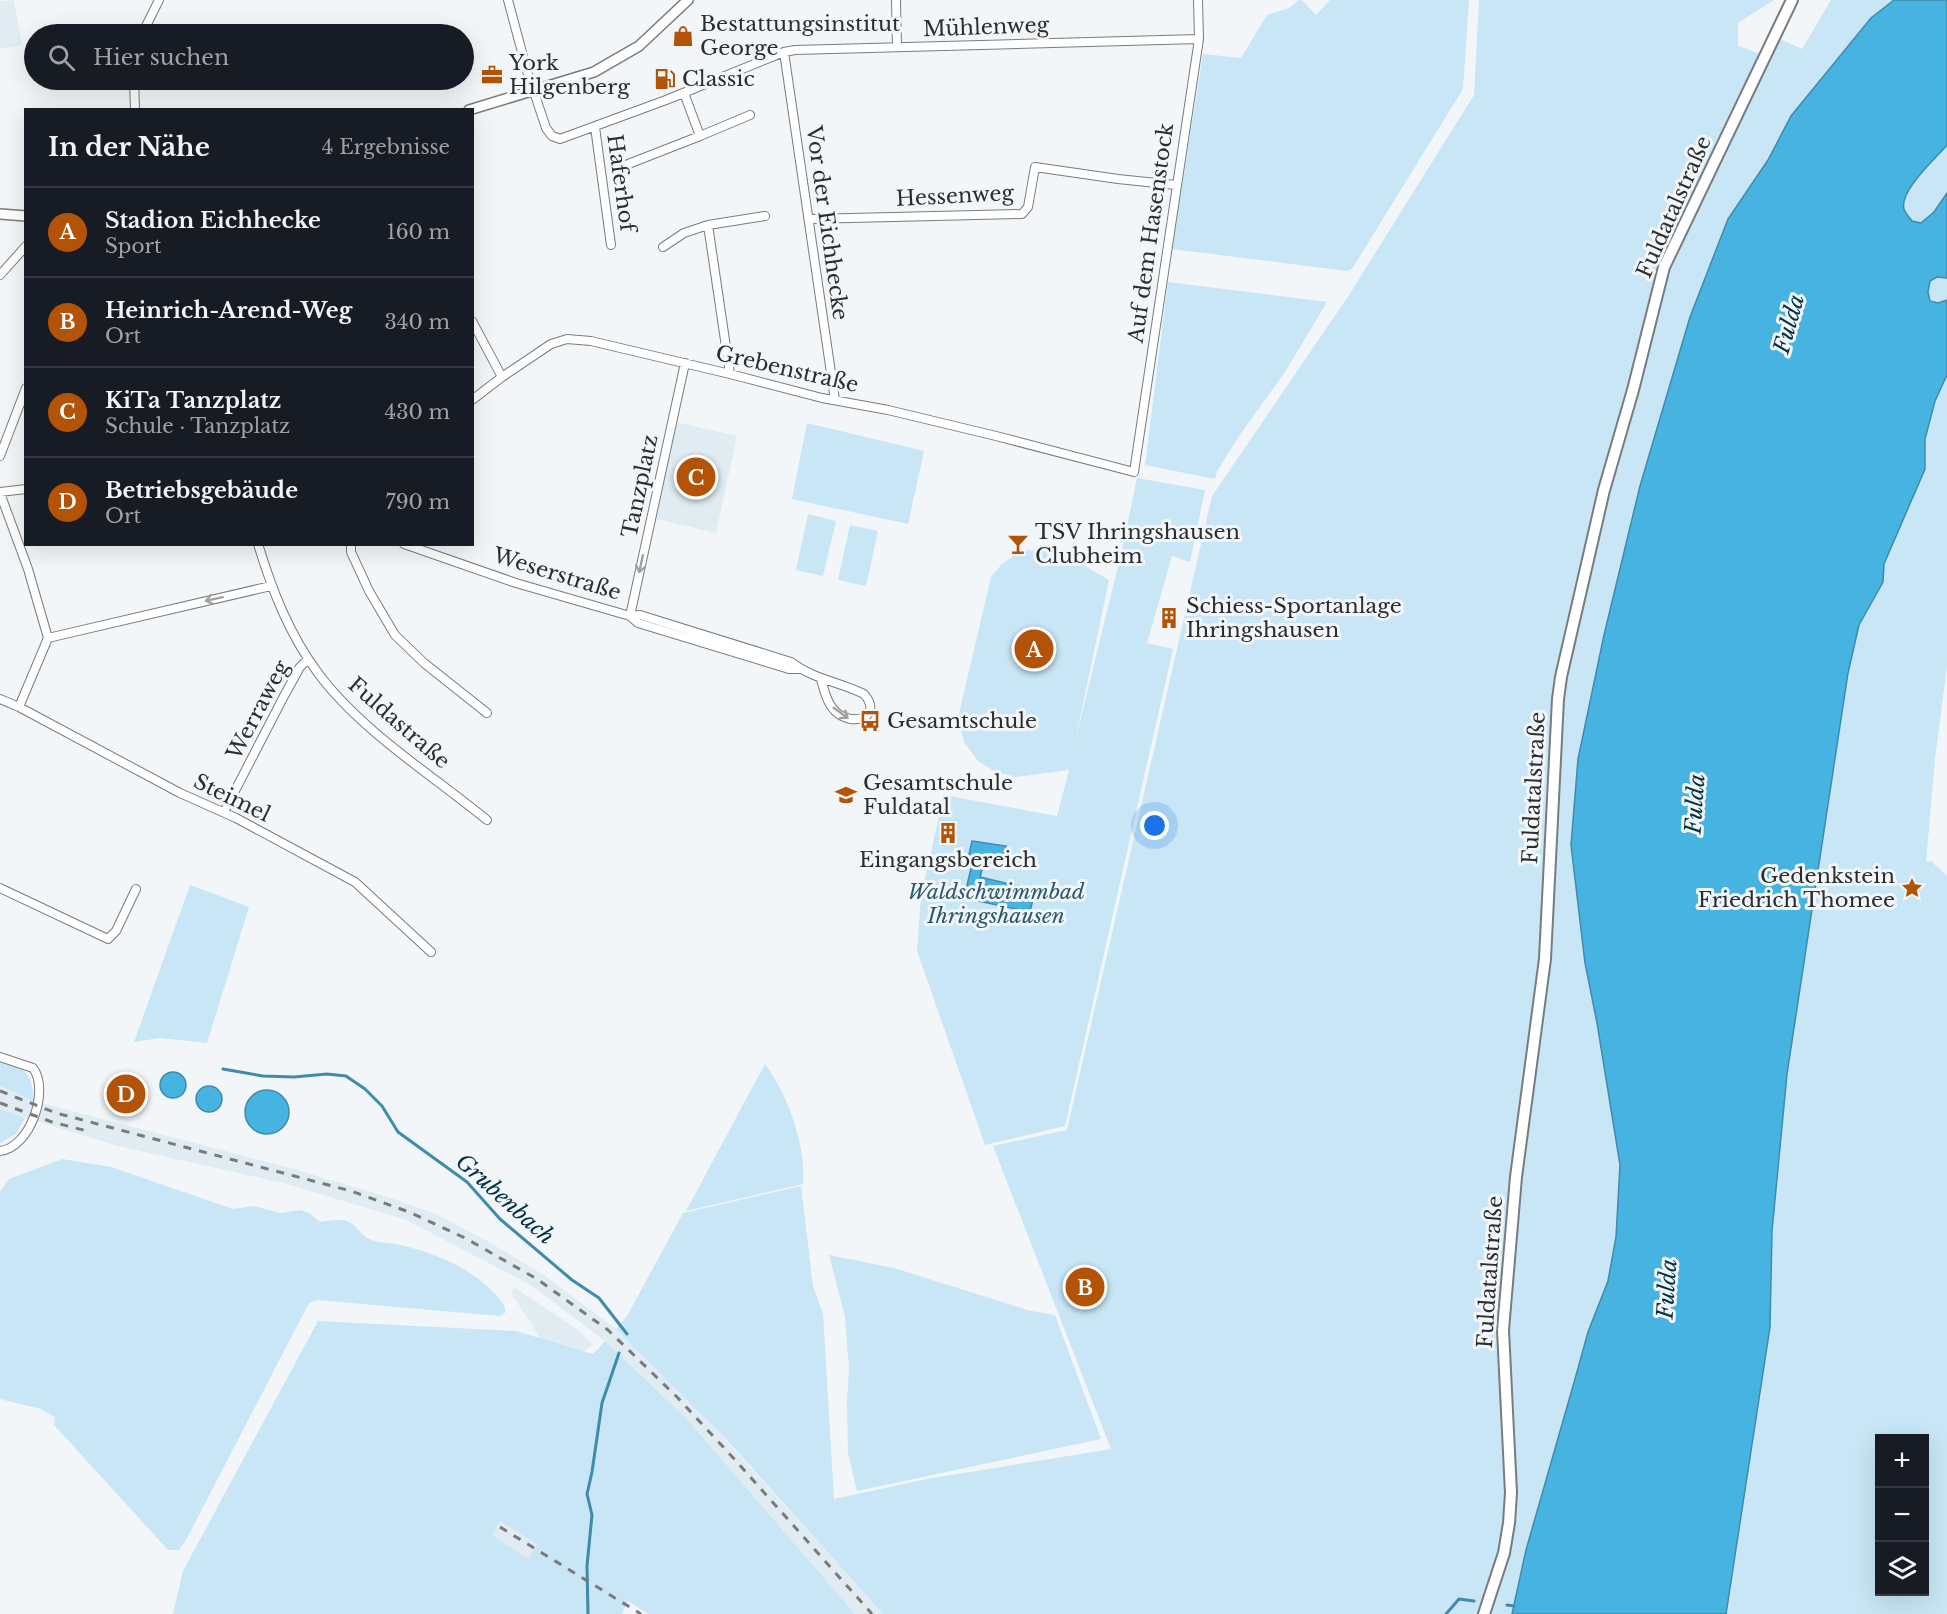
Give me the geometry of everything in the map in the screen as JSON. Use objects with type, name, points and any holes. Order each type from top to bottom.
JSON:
[{"type":"main road","name":"Fuldatalstraße","points":[[1484,1614],[1504,1554],[1509,1523],[1511,1493],[1503,1330],[1516,1177],[1545,960],[1561,677],[1604,490],[1633,390],[1664,267],[1792,0]]},
{"type":"street","points":[[147,24],[159,0]]},
{"type":"street","name":"Mühlenweg","points":[[508,0],[533,91],[546,128],[552,136],[560,139],[684,93],[783,52],[1199,39]]},
{"type":"street","points":[[474,109],[594,72],[621,58],[657,31],[688,0]]},
{"type":"street","points":[[896,0],[897,47]]},
{"type":"street","name":"Auf dem Hasenstock","points":[[1134,472],[1199,39],[1198,0]]},
{"type":"street","name":"Vor der Eichhecke","points":[[783,52],[835,400]]},
{"type":"street","points":[[134,90],[135,108]]},
{"type":"street","points":[[684,93],[700,136]]},
{"type":"street","points":[[618,168],[750,115]]},
{"type":"street","name":"Haferhof","points":[[595,127],[611,245]]},
{"type":"street","name":"Hessenweg","points":[[809,219],[1022,214],[1028,207],[1035,167],[1118,179],[1176,184]]},
{"type":"street","points":[[0,214],[24,216]]},
{"type":"street","points":[[663,247],[684,233],[708,225],[765,216]]},
{"type":"street","points":[[708,225],[730,374]]},
{"type":"street","points":[[0,274],[24,248]]},
{"type":"street","points":[[474,325],[501,377]]},
{"type":"street","name":"Grebenstraße","points":[[474,398],[501,377],[551,344],[567,339],[591,341],[996,436],[1134,472]]},
{"type":"street","name":"Tanzplatz","points":[[630,616],[685,363]]},
{"type":"street","points":[[0,456],[24,393]]},
{"type":"street","points":[[19,707],[48,638],[28,569],[0,492],[24,489]]},
{"type":"street","name":"Fuldastraße","points":[[259,546],[271,586],[308,658],[329,686],[366,723],[487,820]]},
{"type":"street","points":[[351,546],[351,552],[369,591],[395,635],[424,663],[488,712]]},
{"type":"street","name":"Weserstraße","points":[[410,546],[544,592],[630,616],[640,615],[791,662],[821,679],[864,694],[870,705],[869,712],[862,719],[854,720],[835,711],[826,695],[821,679]]},
{"type":"street","points":[[48,638],[271,586]]},
{"type":"street","name":"Werraweg","points":[[224,812],[284,696],[300,667],[308,658]]},
{"type":"street","name":"Steimel","points":[[0,699],[180,793],[224,812],[361,886],[431,952]]},
{"type":"street","points":[[0,888],[108,939],[116,931],[136,889]]},
{"type":"street","points":[[0,1057],[33,1068],[39,1084],[39,1099],[26,1135],[15,1145],[0,1151]]},
{"type":"shaded area","points":[[14,0],[22,45],[0,49],[0,1]]},
{"type":"shaded area","points":[[676,422],[737,436],[716,533],[655,519]]},
{"type":"shaded area","points":[[0,1086],[34,1101],[294,1169],[391,1198],[436,1214],[489,1242],[544,1275],[616,1329],[694,1405],[883,1614],[855,1614],[687,1419],[605,1341],[529,1284],[406,1220],[287,1184],[118,1146],[13,1114],[0,1109]]},
{"type":"shaded area","points":[[514,1287],[577,1329],[593,1345],[555,1371],[532,1324],[511,1294]]},
{"type":"shaded area","points":[[500,1521],[538,1544],[529,1559],[492,1535]]},
{"type":"green space","points":[[1302,0],[1316,15],[1330,0],[1469,0],[1463,89],[1352,269],[1347,271],[1172,249],[1203,54],[1241,58],[1267,15],[1289,8]]},
{"type":"green space","points":[[1479,0],[1774,0],[1738,23],[1738,46],[1761,54],[1782,40],[1802,49],[1831,0],[1894,0],[1871,18],[1791,116],[1768,160],[1728,219],[1690,317],[1640,486],[1604,635],[1578,759],[1571,845],[1585,963],[1620,1165],[1616,1237],[1608,1281],[1588,1332],[1526,1550],[1512,1614],[883,1614],[727,1440],[616,1329],[627,1316],[683,1213],[801,1186],[813,1286],[823,1314],[834,1499],[927,1479],[1111,1449],[993,1146],[1067,1130],[1212,496],[1349,295],[1474,95]]},
{"type":"green space","points":[[1947,145],[1947,666],[1935,759],[1926,862],[1931,861],[1947,876],[1947,1614],[1726,1614],[1770,1327],[1772,1231],[1787,1074],[1848,673],[1859,625],[1883,582],[1884,564],[1925,469],[1926,435],[1900,229],[1905,199],[1920,172]]},
{"type":"green space","points":[[1168,282],[1327,302],[1285,372],[1239,436],[1217,471],[1215,479],[1145,465]]},
{"type":"green space","points":[[807,423],[924,451],[908,524],[792,499]]},
{"type":"green space","name":"Waldschwimmbad Ihringshausen","points":[[1137,478],[1205,490],[1190,562],[1172,556],[1147,643],[1173,649],[1065,1126],[985,1145],[917,951],[921,896],[944,795],[1057,816],[1069,770],[1016,777],[996,772],[978,761],[964,742],[958,718],[991,577],[1002,564],[1018,553],[1044,549],[1064,554],[1109,580],[1075,742]]},
{"type":"green space","points":[[808,514],[836,521],[823,576],[796,570]]},
{"type":"green space","points":[[850,525],[878,531],[866,586],[838,580]]},
{"type":"green space","points":[[190,885],[249,907],[207,1043],[160,1038],[134,1042]]},
{"type":"green space","points":[[0,1061],[16,1065],[26,1073],[32,1085],[34,1101],[0,1086]]},
{"type":"green space","points":[[765,1064],[781,1090],[794,1121],[802,1153],[803,1184],[686,1211]]},
{"type":"green space","points":[[0,1109],[25,1118],[16,1134],[0,1143]]},
{"type":"green space","points":[[62,1159],[111,1167],[233,1209],[254,1206],[280,1213],[300,1210],[309,1213],[320,1222],[339,1220],[348,1222],[371,1240],[427,1252],[464,1269],[495,1294],[504,1305],[505,1313],[500,1316],[317,1300],[309,1303],[186,1540],[179,1550],[168,1550],[54,1425],[55,1417],[41,1409],[0,1399],[0,1191],[9,1179]]},
{"type":"green space","points":[[829,1255],[894,1268],[1031,1311],[1055,1315],[1101,1439],[857,1491],[848,1453],[849,1369],[845,1317]]},
{"type":"green space","points":[[318,1321],[516,1331],[593,1354],[605,1341],[687,1419],[855,1614],[648,1614],[628,1601],[622,1614],[173,1614],[183,1571]],"holes":[[[500,1521],[537,1544],[529,1559],[492,1535]]]},
{"type":"water","name":"Fulda","points":[[1894,0],[1947,0],[1947,145],[1913,184],[1904,202],[1905,211],[1912,221],[1921,223],[1934,212],[1947,193],[1947,278],[1937,277],[1930,281],[1928,292],[1930,301],[1938,303],[1947,300],[1947,375],[1935,401],[1925,439],[1925,469],[1884,564],[1883,582],[1859,625],[1848,673],[1787,1074],[1772,1231],[1770,1327],[1726,1614],[1512,1614],[1526,1550],[1588,1332],[1608,1281],[1616,1237],[1620,1165],[1585,963],[1571,845],[1578,759],[1604,635],[1640,486],[1690,317],[1728,219],[1768,160],[1791,116],[1871,18]]},
{"type":"water","points":[[972,841],[1006,846],[1002,862],[996,861],[982,870],[980,877],[1035,890],[1030,912],[964,898],[973,860],[969,854]]},
{"type":"water","points":[[173,1072],[182,1076],[186,1085],[182,1094],[173,1098],[164,1094],[160,1085],[164,1076]]},
{"type":"water","points":[[209,1086],[218,1090],[222,1099],[218,1108],[209,1112],[200,1108],[196,1099],[200,1090]]},
{"type":"water","points":[[267,1090],[283,1096],[289,1112],[283,1128],[267,1134],[251,1128],[245,1112],[251,1096]]},
{"type":"waterway","name":"Grubenbach","points":[[223,1069],[263,1076],[294,1077],[327,1074],[346,1076],[365,1089],[382,1106],[398,1132],[467,1182],[500,1219],[572,1280],[599,1298],[627,1334]]},
{"type":"waterway","name":"Grubenbach","points":[[588,1614],[587,1566],[592,1515],[587,1494],[602,1403],[619,1353]]},
{"type":"waterway","name":"Grubenbach","points":[[1446,1614],[1459,1599],[1474,1601]]},
{"type":"waterway","name":"Grubenbach","points":[[1507,1605],[1514,1606]]},
{"type":"railway","points":[[0,1091],[56,1113],[351,1191],[409,1212],[465,1238],[537,1279],[608,1330],[677,1397],[872,1614]]},
{"type":"railway","points":[[0,1103],[52,1122],[87,1131]]},
{"type":"railway","points":[[500,1527],[641,1614]]},
{"type":"place","name":"Bestattungsinstitut George","points":[[683,36]]},
{"type":"place","name":"York Hilgenberg","points":[[492,75]]},
{"type":"place","name":"Classic","points":[[665,79]]},
{"type":"place","name":"KiTa Tanzplatz","points":[[696,477]]},
{"type":"place","name":"TSV Ihringshausen Clubheim","points":[[1018,544]]},
{"type":"place","name":"Schiess-Sportanlage Ihringshausen","points":[[1169,618]]},
{"type":"place","name":"Stadion Eichhecke","points":[[1034,649]]},
{"type":"place","name":"Gesamtschule","points":[[870,721]]},
{"type":"place","name":"Gesamtschule Fuldatal","points":[[846,795]]},
{"type":"place","name":"Eingangsbereich","points":[[948,833]]},
{"type":"place","name":"Gedenkstein Friedrich Thomee","points":[[1912,888]]},
{"type":"place","name":"Betriebsgebäude","points":[[126,1094]]},
{"type":"place","name":"Heinrich-Arend-Weg","points":[[1085,1287]]}]
